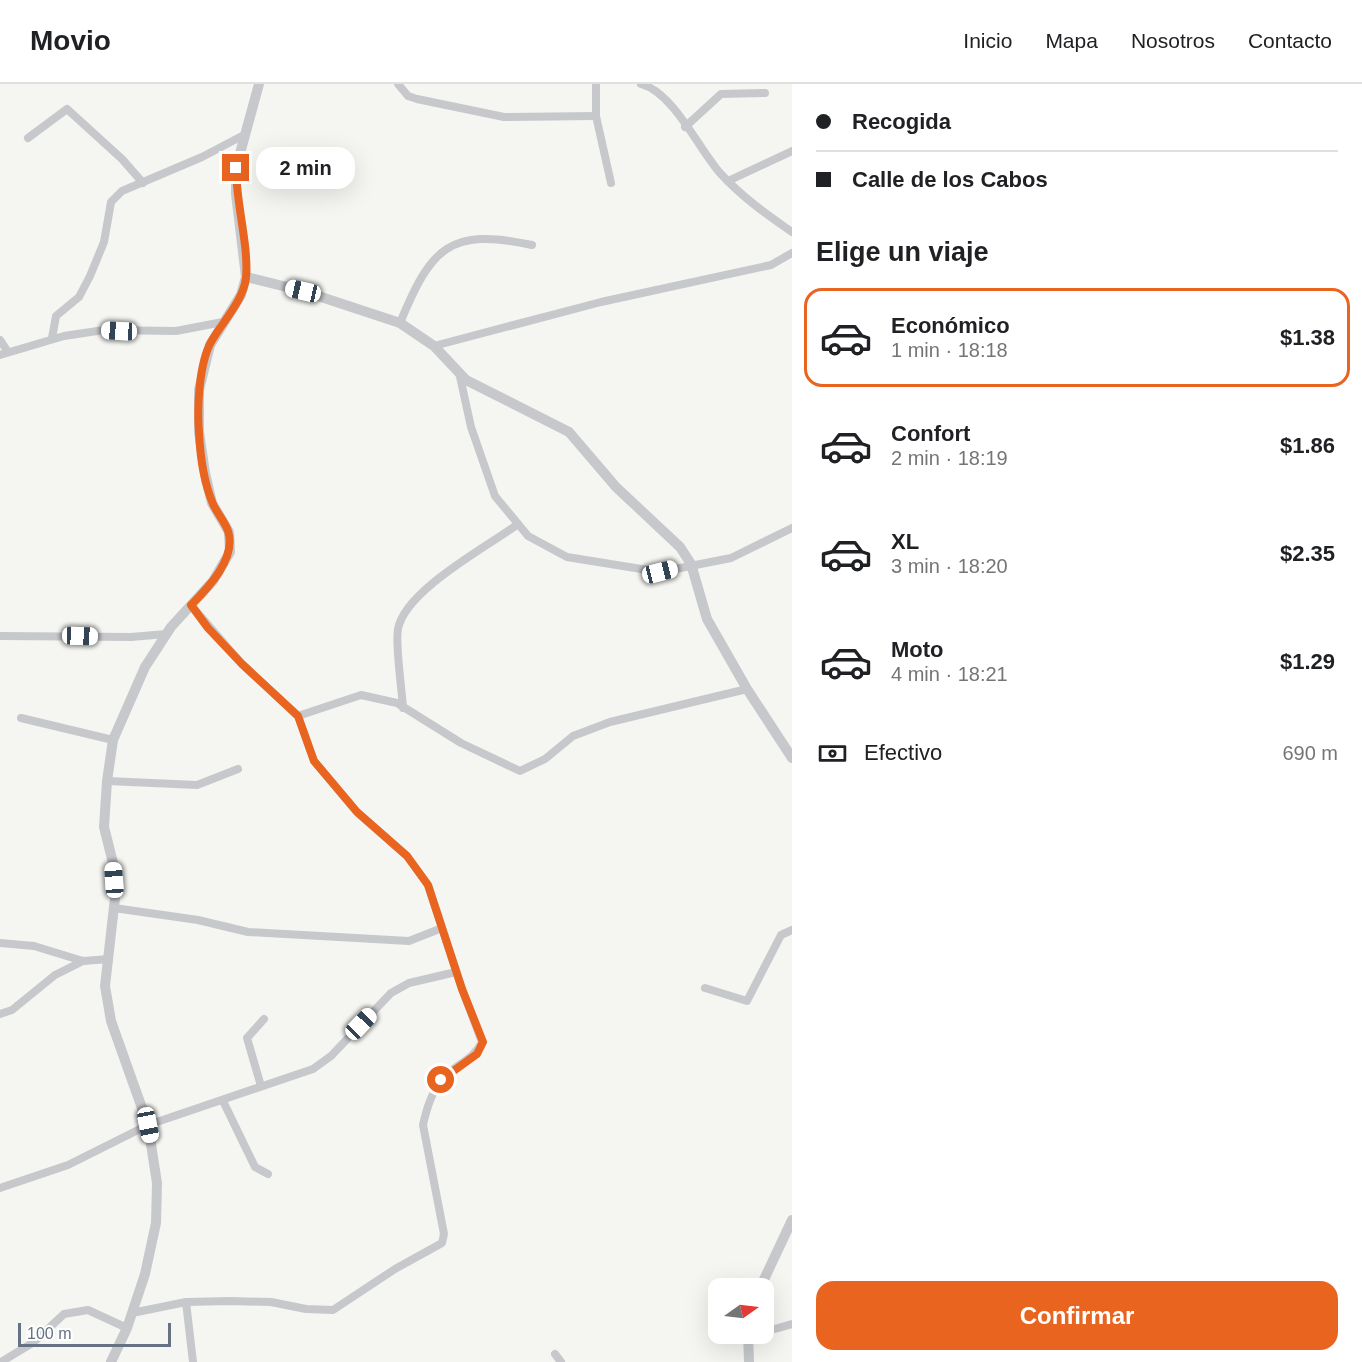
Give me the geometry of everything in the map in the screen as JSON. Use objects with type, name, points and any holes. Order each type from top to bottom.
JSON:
[{"type":"street","points":[[111,1362],[127,1328],[145,1274],[156,1223],[157,1183],[148,1125],[111,1021],[105,986],[114,908],[113,863],[104,827],[107,780],[113,740],[145,667],[166,634],[213,580],[230,552],[229,532],[212,502],[199,432],[200,390],[210,345],[241,295],[246,277],[236,194],[236,168],[259,84]]},
{"type":"street","points":[[398,84],[408,96],[417,99],[504,117],[596,116]]},
{"type":"street","points":[[597,84],[596,116],[610,183]]},
{"type":"street","points":[[641,84],[651,87],[664,98],[728,181],[755,207],[792,232]]},
{"type":"street","points":[[686,127],[722,94],[765,93]]},
{"type":"street","points":[[28,138],[67,109],[122,159],[142,183]]},
{"type":"street","points":[[52,338],[56,316],[79,297],[90,276],[104,242],[111,202],[122,191],[202,158],[244,135]]},
{"type":"street","points":[[728,181],[792,151]]},
{"type":"street","points":[[400,323],[422,275],[450,245],[460,240],[505,239],[532,245]]},
{"type":"street","points":[[434,346],[601,302],[771,265],[792,253]]},
{"type":"street","points":[[246,277],[303,291],[400,323],[434,346],[466,380],[569,432],[616,487],[680,547],[691,564],[707,619],[747,689],[792,758]]},
{"type":"street","points":[[0,340],[4,354],[52,338],[104,330],[176,330],[223,322]]},
{"type":"street","points":[[459,372],[486,476],[495,496],[528,536],[567,556],[660,572],[691,564],[731,558],[792,528]]},
{"type":"street","points":[[403,708],[398,628],[410,604],[442,574],[518,524]]},
{"type":"street","points":[[132,1313],[186,1302],[271,1302],[306,1309],[333,1310],[395,1269],[442,1243],[444,1234],[423,1125],[426,1110],[441,1080],[477,1054],[483,1042],[456,972],[428,885],[407,856],[357,812],[314,761],[298,716],[242,664],[208,628],[191,605]]},
{"type":"street","points":[[0,636],[131,637],[166,634]]},
{"type":"street","points":[[298,716],[361,694],[397,703],[461,743],[520,771],[544,759],[573,736],[610,722],[747,689]]},
{"type":"street","points":[[21,718],[113,740]]},
{"type":"street","points":[[107,780],[197,785],[238,769]]},
{"type":"street","points":[[114,908],[198,920],[248,932],[409,941],[442,928]]},
{"type":"street","points":[[705,988],[747,1001],[781,935],[792,930]]},
{"type":"street","points":[[0,943],[34,946],[83,961]]},
{"type":"street","points":[[0,1014],[12,1010],[54,975],[83,961],[109,959]]},
{"type":"street","points":[[0,1188],[68,1165],[148,1125],[313,1069],[330,1056],[391,993],[410,983],[456,972]]},
{"type":"street","points":[[261,1086],[247,1038],[264,1019]]},
{"type":"street","points":[[223,1101],[255,1167],[268,1174]]},
{"type":"street","points":[[765,1278],[792,1220]]},
{"type":"street","points":[[186,1302],[193,1362]]},
{"type":"street","points":[[1,1362],[34,1342],[64,1314],[88,1311],[127,1328]]},
{"type":"street","points":[[774,1329],[792,1324]]},
{"type":"street","points":[[748,1344],[749,1362]]},
{"type":"street","points":[[555,1354],[561,1362]]},
{"type":"route","points":[[236,168],[236,194],[246,277],[241,295],[210,345],[200,390],[199,411],[199,432],[205,473],[212,502],[229,532],[230,552],[213,580],[191,605],[208,628],[242,664],[298,716],[314,761],[357,812],[407,856],[428,885],[462,989],[483,1042],[477,1054],[441,1080]]}]
